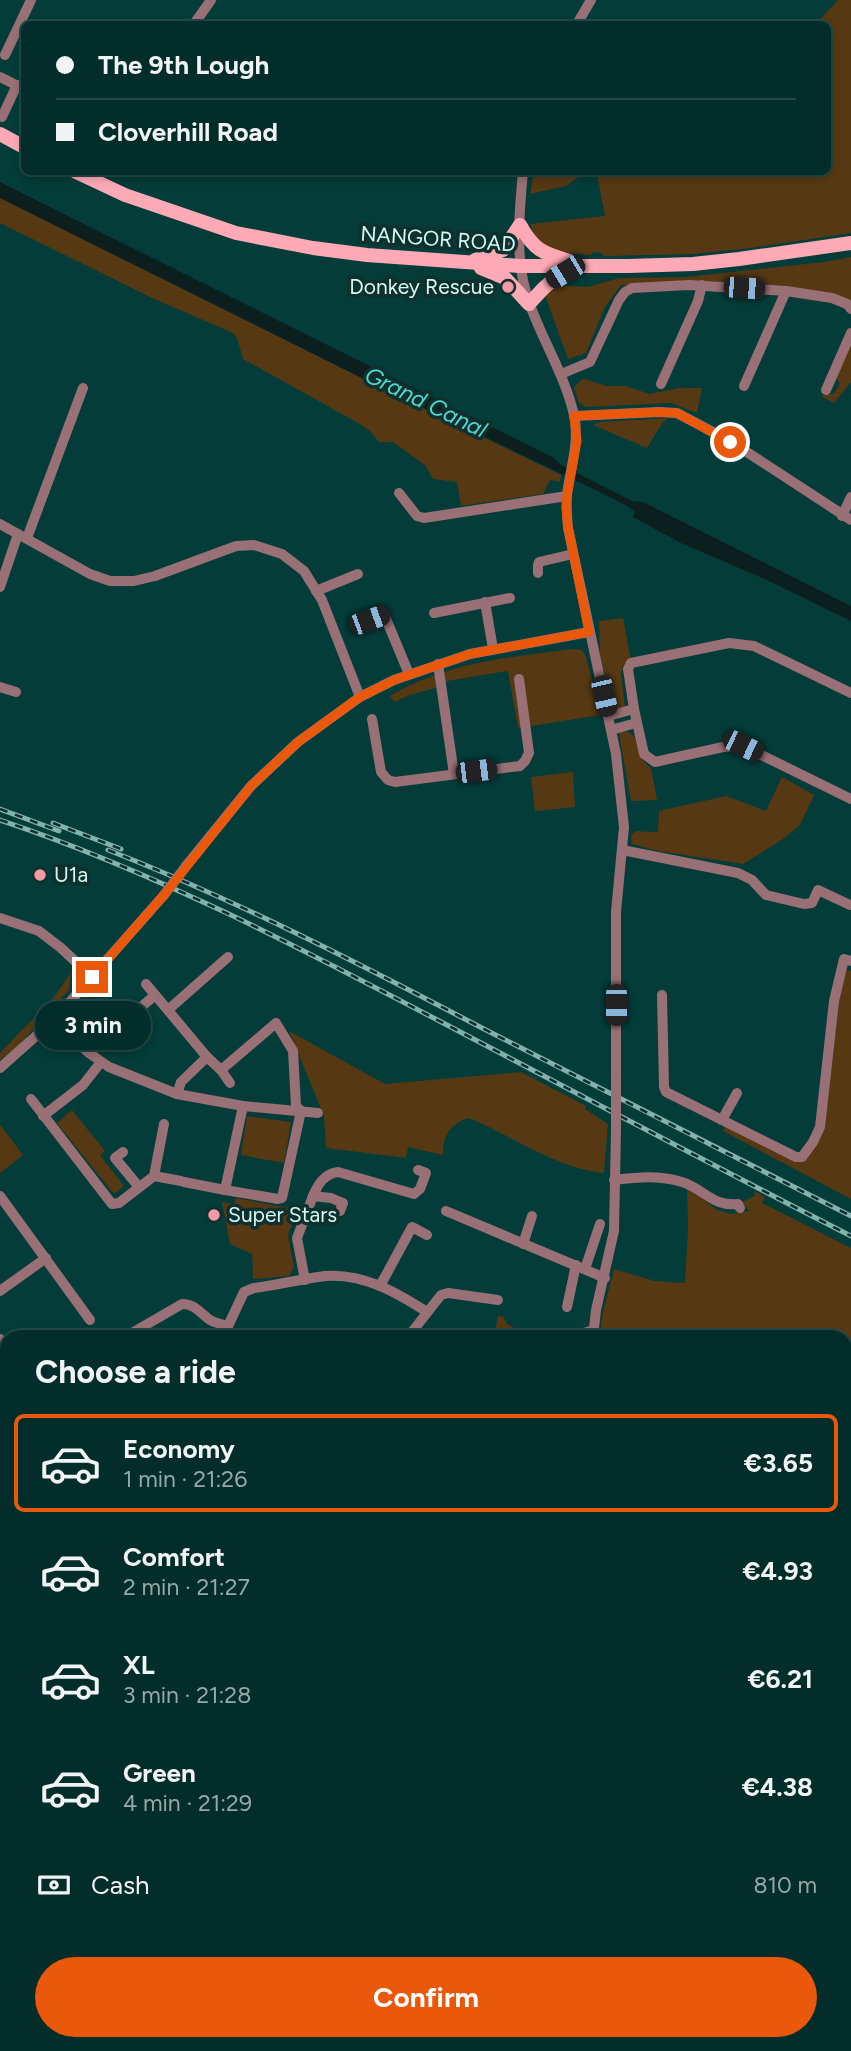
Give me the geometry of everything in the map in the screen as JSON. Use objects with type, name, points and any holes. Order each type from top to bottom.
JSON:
[{"type":"main road","points":[[0,135],[21,146]]},
{"type":"main road","name":"NANGOR ROAD","points":[[83,175],[136,199],[249,236],[313,248],[467,262],[520,266],[693,264],[851,243]]},
{"type":"main road","points":[[467,262],[503,250],[520,225],[541,252],[585,266]]},
{"type":"main road","points":[[467,262],[505,278],[529,304],[548,283],[565,272],[585,266]]},
{"type":"street","points":[[21,21],[31,0]]},
{"type":"street","points":[[196,21],[211,0]]},
{"type":"street","points":[[579,21],[591,0]]},
{"type":"street","points":[[5,55],[21,21]]},
{"type":"street","points":[[0,77],[21,87],[2,117]]},
{"type":"street","points":[[523,175],[520,266],[529,304],[561,374],[574,416],[577,441],[567,496],[568,527],[616,754],[623,817],[616,912],[614,1231],[594,1330]]},
{"type":"street","points":[[561,374],[590,362],[625,292],[632,288],[702,285],[786,291],[832,298],[847,303],[851,309]]},
{"type":"street","points":[[661,384],[698,301],[702,285]]},
{"type":"street","points":[[744,386],[786,291]]},
{"type":"street","points":[[826,390],[851,333]]},
{"type":"street","points":[[0,587],[83,388]]},
{"type":"street","points":[[574,416],[677,413],[730,442],[846,518],[851,497]]},
{"type":"street","points":[[399,493],[417,516],[424,518],[567,496]]},
{"type":"street","points":[[0,524],[90,574],[110,581],[155,576],[229,547],[254,545],[274,551],[292,560],[304,571],[316,591],[360,697]]},
{"type":"street","points":[[538,573],[539,562],[573,554]]},
{"type":"street","points":[[316,591],[358,574]]},
{"type":"street","points":[[444,596],[446,610]]},
{"type":"street","points":[[434,613],[510,598]]},
{"type":"street","points":[[485,602],[493,649]]},
{"type":"street","points":[[369,620],[384,614],[409,674]]},
{"type":"street","points":[[0,1068],[54,1020],[164,895],[251,786],[298,742],[360,697],[409,674],[493,649],[589,632]]},
{"type":"street","points":[[851,693],[754,646],[729,643],[631,663],[628,668],[636,723],[644,754],[655,762],[723,747],[743,746],[851,799]]},
{"type":"street","points":[[438,664],[454,774]]},
{"type":"street","points":[[372,719],[381,772],[388,780],[395,782],[520,766],[529,753],[519,680]]},
{"type":"street","points":[[0,687],[16,692]]},
{"type":"street","points":[[608,716],[634,709]]},
{"type":"street","points":[[611,730],[636,723]]},
{"type":"street","points":[[622,849],[738,873],[752,880],[766,895],[804,904],[812,902],[818,890],[850,905]]},
{"type":"street","points":[[0,918],[39,931],[92,977]]},
{"type":"street","points":[[168,1010],[228,957]]},
{"type":"street","points":[[662,995],[666,1091],[796,1157],[802,1157],[820,1127],[834,1001],[847,960]]},
{"type":"street","points":[[146,984],[230,1083]]},
{"type":"street","points":[[89,1054],[155,995]]},
{"type":"street","points":[[54,1020],[101,1062],[177,1094],[243,1106],[318,1113]]},
{"type":"street","points":[[221,1070],[276,1023],[293,1051],[296,1106],[301,1111]]},
{"type":"street","points":[[177,1094],[181,1082],[207,1057]]},
{"type":"street","points":[[43,1116],[83,1085],[101,1062]]},
{"type":"street","points":[[722,1120],[737,1093]]},
{"type":"street","points":[[31,1099],[115,1205],[155,1176],[164,1124]]},
{"type":"street","points":[[225,1190],[243,1106]]},
{"type":"street","points":[[155,1176],[282,1198],[301,1111]]},
{"type":"street","points":[[123,1152],[116,1158],[139,1187]]},
{"type":"street","points":[[305,1280],[297,1238],[321,1181],[338,1172],[414,1194],[420,1189],[426,1172],[418,1170]]},
{"type":"street","points":[[614,1180],[659,1176],[684,1183],[725,1206],[738,1204],[740,1208]]},
{"type":"street","points":[[0,1196],[90,1320]]},
{"type":"street","points":[[313,1196],[331,1198],[343,1203],[340,1211]]},
{"type":"street","points":[[446,1211],[605,1278]]},
{"type":"street","points":[[523,1244],[532,1216]]},
{"type":"street","points":[[567,1307],[600,1224]]},
{"type":"street","points":[[380,1286],[412,1227],[427,1235]]},
{"type":"street","points":[[0,1291],[46,1258]]},
{"type":"street","points":[[228,1330],[244,1292],[325,1276],[365,1280],[427,1312]]},
{"type":"street","points":[[413,1330],[441,1295],[448,1293],[498,1300]]},
{"type":"street","points":[[137,1330],[182,1304],[189,1304],[226,1330]]},
{"type":"shaded area","points":[[838,0],[851,0],[851,233],[694,254],[604,256],[602,253],[593,252],[591,255],[554,250],[534,234],[530,224],[605,216],[597,175],[831,175],[831,21],[819,21]]},
{"type":"shaded area","points":[[533,175],[581,175],[566,186],[530,194]]},
{"type":"shaded area","points":[[0,198],[561,475],[560,482],[550,480],[543,494],[461,506],[457,482],[433,479],[425,465],[393,442],[379,442],[370,431],[358,423],[243,359],[233,333],[150,297],[0,223]]},
{"type":"shaded area","points":[[851,257],[851,306],[702,283],[621,285],[605,307],[586,353],[568,359],[546,298],[549,288],[556,285],[588,287],[619,278],[686,277]]},
{"type":"shaded area","points":[[851,342],[851,382],[834,403],[821,396],[835,393],[840,383],[836,378]]},
{"type":"shaded area","points":[[584,379],[607,386],[625,386],[650,394],[679,388],[702,388],[697,413],[671,403],[586,407],[579,403],[574,388]]},
{"type":"shaded area","points":[[669,418],[663,422],[647,448],[593,425],[601,422]]},
{"type":"shaded area","points":[[623,618],[631,661],[624,664],[621,673],[625,708],[615,710],[600,654],[599,621]]},
{"type":"shaded area","points":[[582,650],[586,657],[601,715],[518,728],[508,671],[447,681],[395,702],[390,696],[434,675],[457,668],[503,658]]},
{"type":"shaded area","points":[[621,731],[632,735],[641,757],[651,768],[657,800],[631,801],[619,734]]},
{"type":"shaded area","points":[[573,772],[575,807],[535,811],[531,777]]},
{"type":"shaded area","points":[[782,777],[814,795],[800,825],[743,864],[658,851],[632,844],[631,835],[636,831],[658,832],[659,811],[726,796],[766,811]]},
{"type":"shaded area","points":[[847,970],[851,971],[851,1199],[723,1131],[725,1126],[795,1160],[814,1146],[837,997]]},
{"type":"shaded area","points":[[71,972],[69,990],[18,1046],[0,1060],[0,1053],[56,995]]},
{"type":"shaded area","points":[[289,1031],[385,1084],[521,1072],[586,1106],[585,1109],[608,1124],[604,1173],[568,1165],[469,1118],[457,1123],[449,1131],[444,1142],[443,1155],[408,1147],[406,1158],[326,1148],[324,1116]]},
{"type":"shaded area","points":[[72,1110],[105,1151],[100,1155],[124,1186],[114,1194],[57,1123]]},
{"type":"shaded area","points":[[247,1116],[291,1122],[284,1163],[241,1155]]},
{"type":"shaded area","points":[[0,1125],[23,1155],[0,1173]]},
{"type":"shaded area","points":[[687,1187],[717,1210],[731,1214],[749,1211],[742,1202],[755,1196],[754,1191],[765,1197],[762,1203],[851,1248],[851,1330],[601,1330],[614,1269],[654,1281],[685,1283]]},
{"type":"shaded area","points":[[236,1198],[298,1210],[288,1235],[294,1267],[289,1276],[253,1279],[252,1254],[230,1244],[222,1202],[234,1204]]},
{"type":"shaded area","points":[[498,1316],[504,1317],[506,1323],[518,1330],[495,1330]]},
{"type":"water","name":"Grand Canal","points":[[0,182],[554,458],[561,465],[634,502],[645,503],[851,606],[851,621],[767,580],[681,543],[633,517],[635,512],[629,507],[602,493],[384,389],[0,198]]},
{"type":"railway","points":[[0,809],[59,831]]},
{"type":"railway","points":[[0,820],[115,863],[283,940],[851,1236]]},
{"type":"railway","points":[[53,823],[121,849]]},
{"type":"railway","points":[[108,850],[156,869],[297,934],[851,1216]]},
{"type":"place","name":"Donkey Rescue","points":[[508,287]]},
{"type":"place","name":"U1a","points":[[40,875]]},
{"type":"place","name":"Super Stars","points":[[214,1215]]},
{"type":"route","points":[[92,977],[164,895],[251,786],[298,742],[360,697],[394,680],[470,654],[589,632],[566,507],[577,441],[574,416],[677,413],[730,442]]}]
